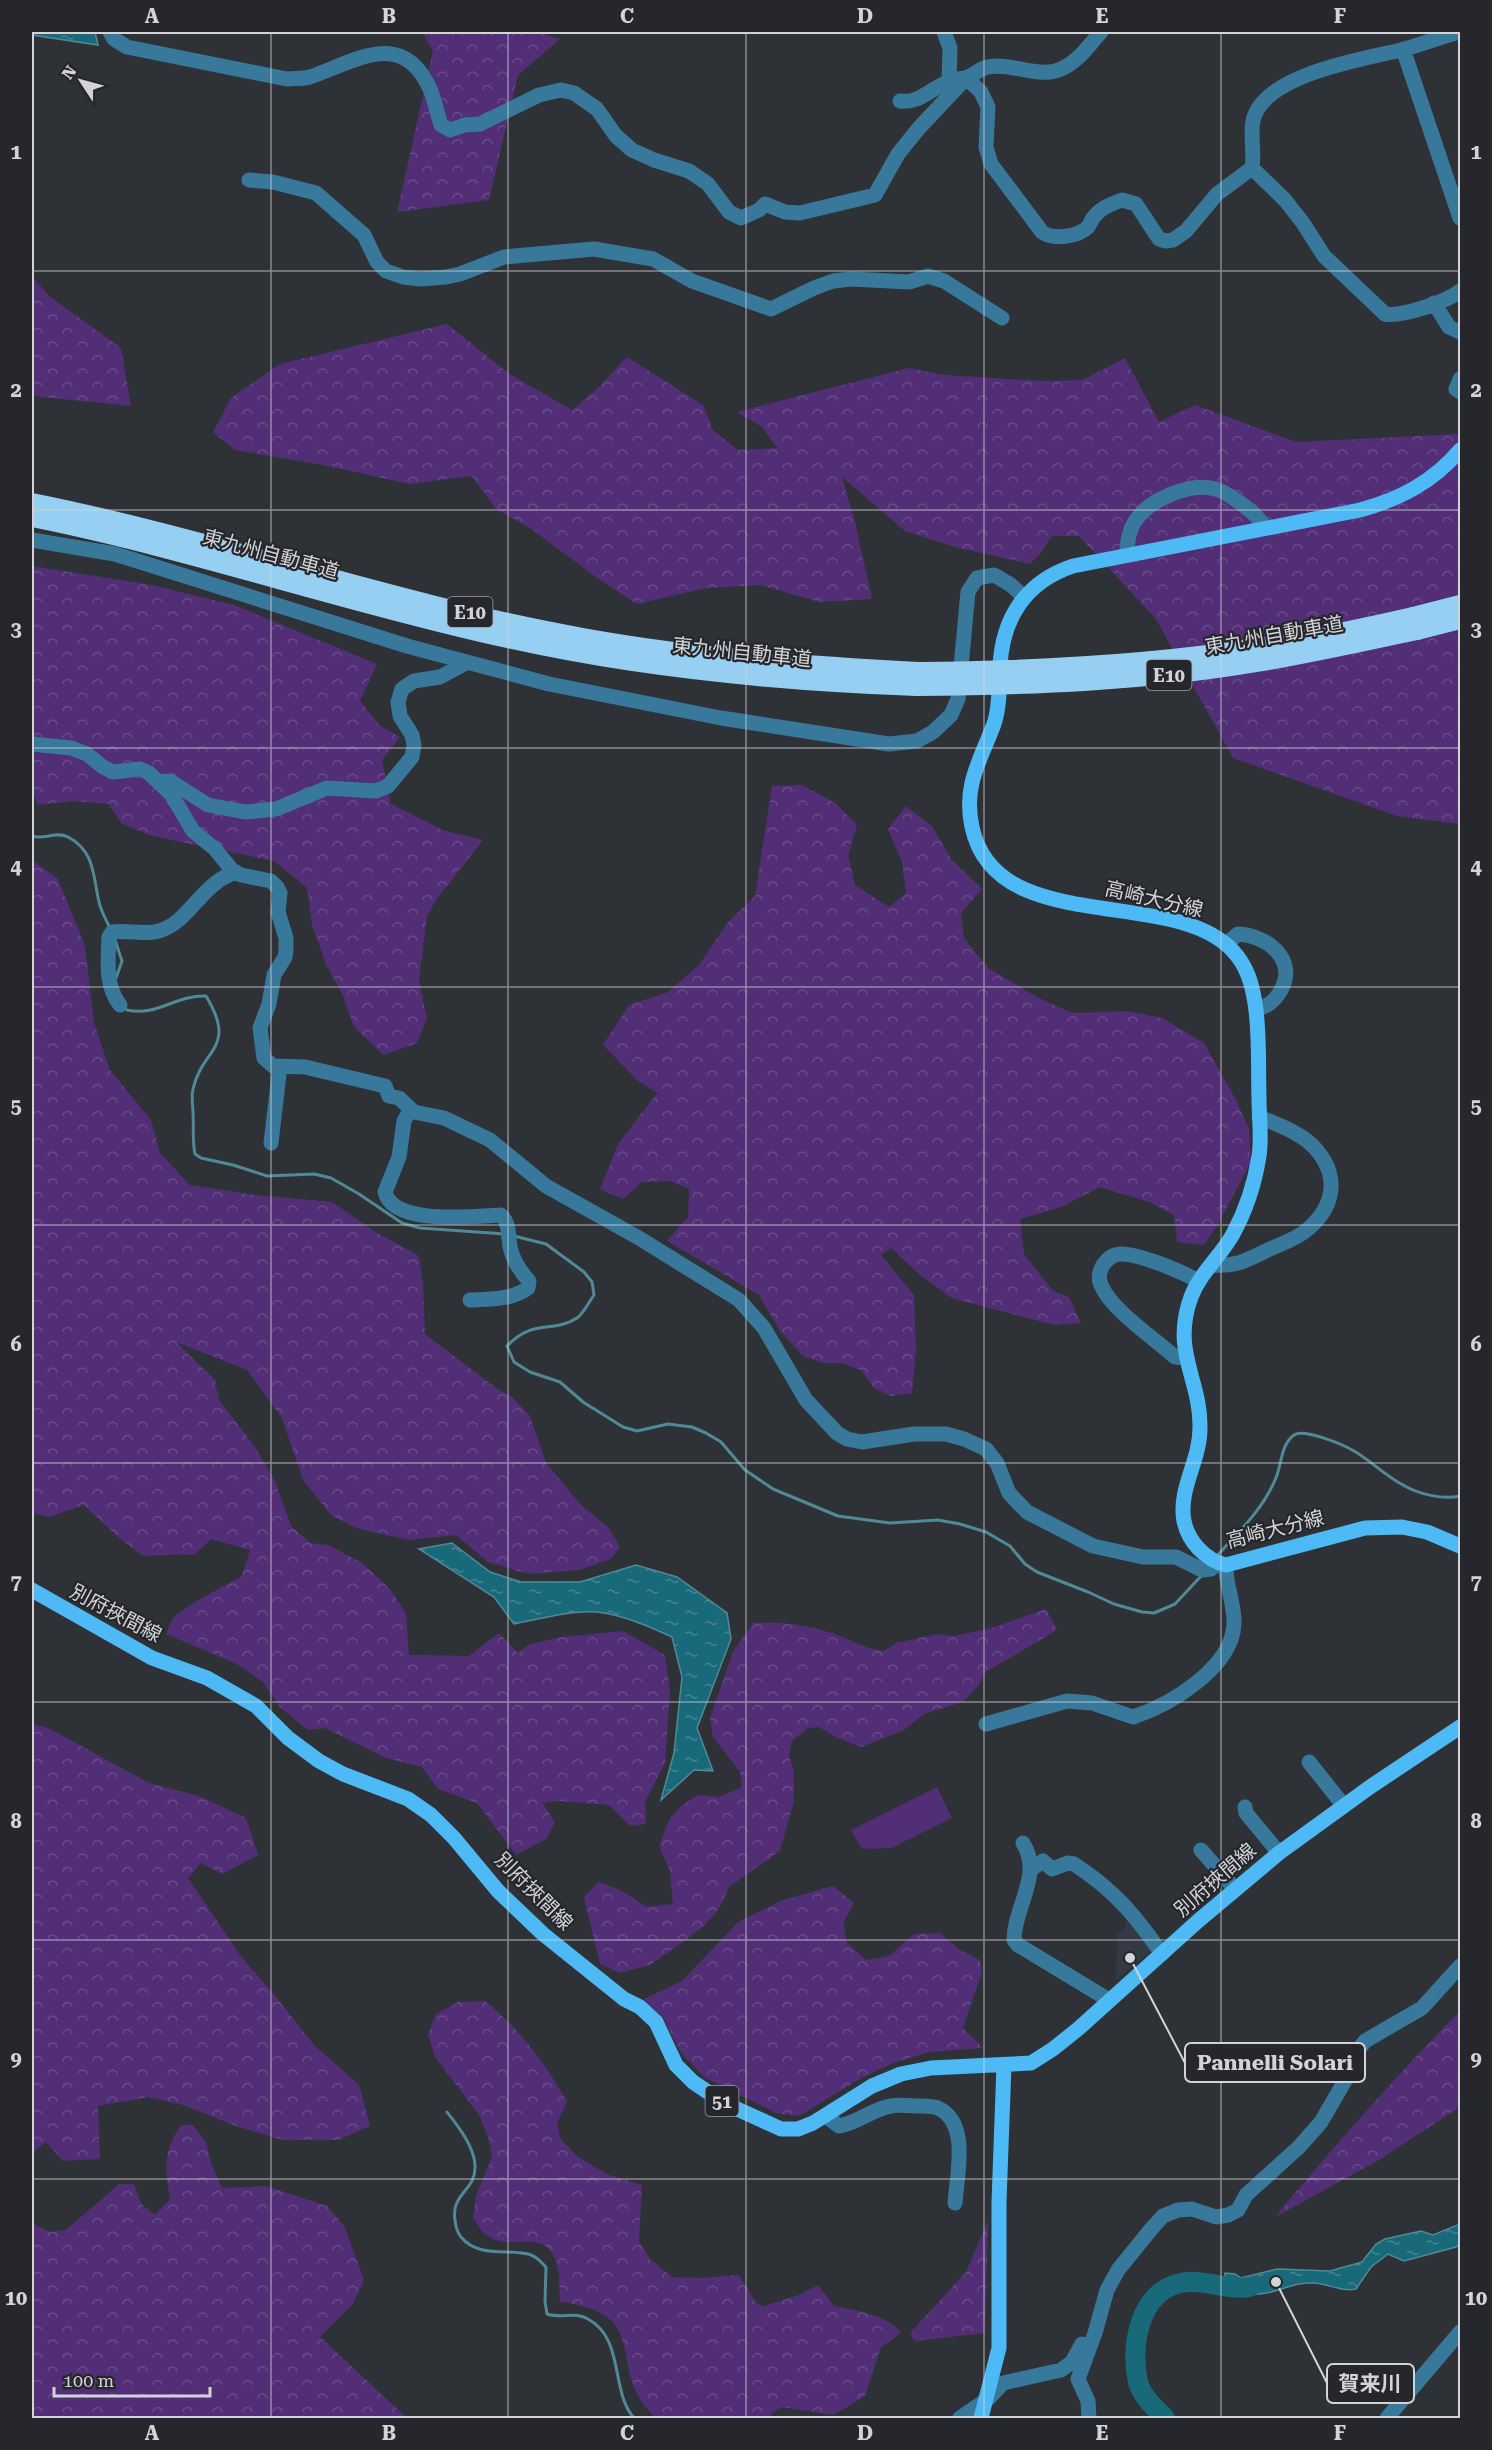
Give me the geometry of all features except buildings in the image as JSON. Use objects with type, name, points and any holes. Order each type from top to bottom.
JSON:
[{"type":"highway","name":"東九州自動車道","points":[[32,502],[159,530],[410,598],[583,637],[674,651],[918,679]]},
{"type":"highway","name":"東九州自動車道","points":[[32,518],[156,546],[440,623],[584,655],[749,677],[835,684],[1172,658],[1415,624],[1461,620]]},
{"type":"highway","name":"東九州自動車道","points":[[1415,624],[1461,604]]},
{"type":"main road","name":"高崎大分線","points":[[1461,450],[1428,481],[1397,498],[1360,510],[1126,554],[1064,569],[1039,584],[1024,597],[1011,617],[1002,641],[998,705],[994,722],[970,784],[971,826],[977,845],[990,864],[1025,891],[1054,900],[1188,925],[1226,944],[1235,953],[1247,973],[1256,1010],[1260,1151],[1246,1204],[1233,1235],[1199,1281],[1191,1298],[1183,1331],[1185,1358],[1198,1408],[1200,1429],[1196,1457],[1182,1500],[1185,1524],[1194,1544],[1222,1564],[1365,1528],[1402,1527],[1427,1532],[1461,1546]]},
{"type":"main road","name":"別府挾間線","points":[[32,1590],[152,1658],[207,1678],[256,1706],[288,1738],[319,1761],[343,1774],[408,1799],[431,1815],[454,1838],[498,1892],[543,1934],[624,1999],[640,2007],[656,2022],[675,2065],[693,2082],[724,2103],[781,2128],[798,2129],[826,2116],[872,2086],[901,2073],[931,2068],[1031,2063],[1053,2049],[1279,1852],[1461,1726]]},
{"type":"main road","points":[[981,2418],[988,2399],[999,2348],[999,2202],[1004,2065]]},
{"type":"street","points":[[110,32],[114,39],[127,47],[287,79],[308,78],[360,56],[396,54],[421,73],[430,88],[441,124],[450,130],[465,125],[480,124],[539,94],[561,90],[574,93],[597,109],[616,136],[632,150],[689,171],[708,184],[729,212],[741,218],[759,210],[765,204],[785,212],[800,213],[875,195],[898,154],[966,78],[985,67],[1004,64],[1019,69],[1047,72],[1060,70],[1080,56],[1101,32]]},
{"type":"street","points":[[944,32],[951,48],[949,81]]},
{"type":"street","points":[[966,78],[981,92],[988,106],[986,147],[991,164],[1042,232],[1048,236],[1070,235],[1088,227],[1094,216],[1104,207],[1122,200],[1136,204],[1159,239],[1166,241],[1173,240],[1186,231],[1217,194],[1252,168],[1253,117],[1266,99],[1290,83],[1313,72],[1459,32]]},
{"type":"street","points":[[1403,49],[1461,218]]},
{"type":"street","points":[[900,101],[910,102],[949,81],[966,78]]},
{"type":"street","points":[[1252,168],[1285,200],[1324,256],[1378,310],[1395,316],[1461,291]]},
{"type":"street","points":[[249,180],[273,182],[315,193],[364,235],[377,262],[386,271],[403,277],[421,279],[446,277],[460,274],[504,256],[594,249],[653,259],[692,281],[771,309],[832,281],[852,279],[909,282],[928,276],[944,281],[1002,318]]},
{"type":"street","points":[[1434,303],[1449,327],[1461,332]]},
{"type":"street","points":[[1461,379],[1456,389],[1461,392]]},
{"type":"street","points":[[1126,554],[1128,539],[1140,514],[1153,504],[1190,488],[1210,488],[1226,493],[1254,513],[1265,528]]},
{"type":"street","points":[[32,540],[115,554],[466,663],[549,684],[721,718],[889,744],[917,741],[933,732],[951,716],[958,699],[968,592],[977,578],[994,575],[1011,585],[1024,597]]},
{"type":"street","points":[[160,782],[170,781],[208,805],[245,812],[276,808],[327,788],[376,791],[388,786],[412,757],[414,745],[412,735],[400,716],[399,702],[402,689],[414,681],[440,677],[466,663]]},
{"type":"street","points":[[32,744],[71,748],[87,754],[113,772],[140,769],[160,782],[171,794],[193,831],[215,849],[236,872],[271,881],[280,893],[278,912],[286,938],[285,957],[274,975],[269,1004],[260,1028],[264,1058],[273,1066],[305,1067],[386,1086],[389,1096],[399,1098],[414,1112],[444,1118],[490,1140],[546,1186],[639,1238],[739,1300],[764,1328],[806,1400],[837,1433],[847,1439],[862,1442],[914,1434],[946,1434],[964,1438],[986,1449],[997,1462],[1009,1493],[1027,1512],[1093,1546],[1143,1557],[1176,1557],[1202,1570],[1222,1564],[1233,1615],[1232,1636],[1228,1646],[1208,1673],[1174,1700],[1133,1717],[1092,1703],[1067,1701],[986,1724]]},
{"type":"street","points":[[120,1005],[114,998],[110,984],[109,937],[119,931],[158,932],[167,928],[178,920],[214,882],[236,872]]},
{"type":"street","points":[[1226,944],[1238,934],[1260,939],[1280,955],[1286,965],[1287,976],[1274,1000],[1256,1010]]},
{"type":"street","points":[[272,1143],[280,1066]]},
{"type":"street","points":[[411,1109],[404,1121],[399,1157],[385,1192],[390,1202],[413,1215],[501,1215],[507,1221],[515,1263],[529,1281],[528,1288],[516,1294],[501,1298],[470,1300]]},
{"type":"street","points":[[1211,1265],[1232,1266],[1293,1239],[1308,1229],[1322,1215],[1331,1194],[1331,1173],[1312,1146],[1285,1128],[1259,1117]]},
{"type":"street","points":[[1185,1358],[1175,1357],[1116,1306],[1102,1288],[1099,1278],[1101,1269],[1108,1258],[1119,1254],[1132,1255],[1174,1269],[1199,1281]]},
{"type":"street","points":[[1308,1762],[1344,1806]]},
{"type":"street","points":[[1245,1807],[1246,1813],[1279,1852]]},
{"type":"street","points":[[1023,1843],[1030,1859],[1030,1870],[1014,1940],[1018,1945],[1110,2000]]},
{"type":"street","points":[[1201,1850],[1235,1889]]},
{"type":"street","points":[[1030,1870],[1038,1862],[1043,1861],[1052,1869],[1068,1863],[1074,1864],[1125,1905],[1162,1954]]},
{"type":"street","points":[[1089,2418],[1088,2401],[1078,2379],[1095,2333],[1107,2290],[1118,2270],[1163,2216],[1178,2210],[1192,2209],[1216,2217],[1238,2210],[1246,2195],[1299,2147],[1321,2122],[1353,2067],[1359,2049],[1365,2041],[1422,2008],[1461,1966]]},
{"type":"street","points":[[826,2116],[839,2126],[850,2125],[875,2111],[892,2105],[936,2107],[949,2115],[957,2128],[958,2140],[955,2203]]},
{"type":"street","points":[[960,2418],[988,2399],[1003,2383],[1015,2378],[1060,2370],[1072,2362],[1088,2330],[1101,2312]]},
{"type":"street","points":[[1387,2418],[1461,2332]]},
{"type":"shaded area","points":[[1128,1920],[1153,1949],[1116,1980],[1117,1935]]},
{"type":"green space","points":[[422,32],[538,32],[560,39],[518,75],[489,200],[397,212],[433,51]]},
{"type":"green space","points":[[32,276],[49,296],[121,348],[131,406],[32,396]]},
{"type":"green space","points":[[447,324],[508,373],[572,410],[598,388],[627,357],[703,405],[713,430],[738,450],[777,448],[762,427],[737,412],[909,368],[945,375],[1045,381],[1083,380],[1125,358],[1159,422],[1195,405],[1296,442],[1460,434],[1460,824],[1397,816],[1233,758],[1156,619],[1079,536],[1052,536],[1030,564],[955,547],[905,531],[842,477],[854,518],[872,599],[819,602],[760,585],[706,588],[637,604],[530,528],[496,509],[472,476],[410,484],[323,465],[235,450],[213,432],[231,398],[280,364]]},
{"type":"green space","points":[[32,566],[152,585],[234,605],[377,664],[360,701],[380,726],[400,737],[382,760],[391,804],[445,831],[483,840],[436,900],[427,916],[419,981],[427,1018],[417,1043],[384,1055],[354,1027],[343,996],[326,964],[312,925],[307,888],[274,861],[152,836],[121,823],[109,804],[75,801],[38,805],[32,790]]},
{"type":"green space","points":[[802,785],[835,803],[857,825],[848,856],[855,885],[889,907],[906,893],[902,862],[888,829],[906,806],[933,827],[951,859],[982,889],[961,913],[964,938],[988,968],[1039,998],[1072,1013],[1126,1011],[1162,1018],[1204,1043],[1236,1100],[1249,1129],[1251,1162],[1217,1226],[1204,1245],[1177,1242],[1174,1215],[1149,1202],[1100,1187],[1061,1207],[1020,1219],[1024,1254],[1053,1291],[1069,1297],[1081,1323],[1054,1325],[952,1298],[920,1275],[891,1248],[881,1255],[914,1295],[916,1350],[912,1393],[891,1396],[874,1388],[862,1371],[843,1363],[823,1363],[803,1356],[780,1331],[759,1295],[667,1241],[688,1217],[689,1189],[671,1181],[642,1182],[623,1199],[600,1189],[618,1144],[657,1093],[638,1081],[603,1045],[629,1005],[668,992],[699,965],[728,922],[755,896],[772,786]]},
{"type":"green space","points":[[32,862],[58,879],[85,946],[94,1023],[110,1070],[151,1120],[160,1153],[190,1185],[255,1195],[332,1202],[374,1231],[419,1256],[423,1284],[425,1334],[496,1388],[511,1396],[530,1416],[546,1463],[582,1506],[608,1527],[620,1547],[611,1559],[579,1570],[528,1574],[488,1562],[456,1535],[409,1540],[359,1529],[331,1515],[303,1480],[282,1418],[247,1370],[176,1342],[215,1380],[219,1400],[255,1447],[275,1481],[291,1526],[310,1543],[328,1545],[362,1563],[389,1588],[406,1613],[409,1655],[469,1656],[499,1633],[518,1653],[528,1645],[561,1637],[623,1631],[665,1655],[670,1691],[665,1763],[645,1802],[646,1824],[630,1826],[609,1805],[558,1801],[543,1803],[555,1823],[546,1839],[516,1855],[477,1803],[438,1789],[422,1767],[386,1758],[325,1728],[308,1730],[279,1706],[263,1682],[237,1664],[166,1634],[173,1618],[193,1603],[242,1576],[250,1550],[211,1539],[195,1554],[143,1556],[118,1537],[84,1505],[49,1517],[32,1513]]},
{"type":"green space","points":[[1046,1609],[1057,1630],[986,1672],[978,1686],[963,1702],[924,1714],[904,1730],[861,1747],[835,1737],[819,1727],[808,1728],[792,1741],[789,1756],[794,1772],[794,1801],[780,1851],[729,1887],[720,1907],[705,1925],[650,1965],[620,1973],[600,1964],[584,1897],[599,1882],[620,1890],[647,1907],[673,1904],[670,1871],[659,1846],[669,1820],[682,1805],[698,1795],[719,1797],[742,1787],[740,1772],[713,1737],[710,1718],[733,1652],[753,1623],[783,1623],[812,1628],[884,1651],[896,1643],[937,1634],[955,1636],[992,1628]]},
{"type":"green space","points":[[32,1723],[50,1729],[149,1783],[199,1796],[246,1818],[258,1855],[222,1874],[201,1863],[188,1878],[240,1955],[314,2045],[359,2085],[370,2126],[338,2140],[283,2140],[236,2126],[183,2105],[148,2097],[98,2106],[100,2159],[63,2161],[46,2142],[32,2153]]},
{"type":"green space","points":[[937,1787],[952,1818],[891,1848],[862,1849],[851,1830]]},
{"type":"green space","points":[[833,1886],[854,1903],[843,1923],[847,1943],[866,1960],[889,1956],[914,1934],[940,1933],[960,1950],[980,1960],[982,1972],[963,2028],[983,2048],[929,2052],[893,2063],[863,2077],[799,2116],[776,2113],[704,2077],[681,2053],[664,2019],[644,1999],[682,1981],[738,1922],[783,1900]]},
{"type":"green space","points":[[485,2001],[531,2047],[567,2102],[557,2124],[560,2138],[577,2156],[606,2174],[642,2185],[639,2241],[650,2259],[672,2277],[705,2278],[739,2275],[756,2303],[764,2306],[799,2295],[818,2285],[834,2306],[879,2317],[888,2321],[901,2333],[881,2347],[865,2396],[833,2415],[782,2407],[771,2414],[775,2418],[656,2418],[641,2400],[632,2381],[619,2331],[608,2318],[590,2308],[560,2302],[558,2269],[553,2255],[546,2246],[537,2243],[495,2240],[483,2232],[473,2218],[476,2196],[492,2157],[488,2137],[479,2115],[435,2057],[428,2035],[435,2015],[458,2002]]},
{"type":"green space","points":[[1460,2011],[1460,2107],[1379,2160],[1275,2217],[1365,2112]]},
{"type":"green space","points":[[181,2125],[193,2125],[206,2142],[212,2166],[222,2188],[266,2186],[327,2206],[344,2226],[364,2280],[353,2304],[320,2337],[407,2418],[32,2418],[32,2223],[50,2232],[66,2230],[119,2184],[134,2184],[141,2204],[155,2215],[170,2199],[167,2178],[168,2152]]},
{"type":"green space","points":[[988,2221],[985,2333],[915,2341],[910,2333],[966,2272]]},
{"type":"water","points":[[32,32],[95,32],[98,45],[32,35]]},
{"type":"water","points":[[452,1543],[490,1572],[521,1582],[580,1582],[636,1565],[677,1577],[727,1613],[731,1639],[697,1728],[713,1771],[694,1770],[661,1800],[674,1753],[682,1677],[672,1637],[626,1618],[597,1612],[566,1614],[514,1624],[494,1597],[419,1549]]},
{"type":"water","points":[[1460,2224],[1460,2243],[1456,2247],[1404,2261],[1388,2254],[1371,2267],[1356,2289],[1308,2283],[1262,2294],[1225,2291],[1225,2273],[1235,2274],[1241,2278],[1277,2269],[1330,2271],[1362,2262],[1376,2244],[1385,2239],[1421,2231],[1433,2235]]},
{"type":"waterway","points":[[32,836],[64,835],[83,849],[91,865],[100,905],[110,928]]},
{"type":"waterway","points":[[114,937],[122,961],[116,978]]},
{"type":"waterway","points":[[124,1007],[127,1010],[148,1011],[185,999],[206,996],[219,1027],[215,1047],[197,1075],[192,1092],[194,1149],[195,1154],[201,1158],[267,1176],[314,1174],[331,1178],[402,1223],[420,1228],[505,1234]]},
{"type":"waterway","points":[[514,1236],[546,1244],[584,1272],[592,1282],[594,1295],[584,1311],[568,1323],[534,1329],[517,1337],[507,1346],[514,1362],[530,1372],[560,1382],[583,1402],[623,1427],[637,1431],[668,1424],[692,1427],[721,1442],[745,1470],[773,1489],[838,1516],[890,1523],[938,1520],[986,1532],[1010,1546],[1025,1564],[1037,1572],[1114,1604],[1142,1612],[1154,1613],[1175,1604],[1202,1575]]},
{"type":"waterway","points":[[1217,1556],[1263,1502],[1277,1474],[1286,1444],[1289,1439],[1299,1433],[1324,1438],[1349,1448],[1397,1481],[1416,1491],[1438,1497],[1460,1496]]},
{"type":"waterway","points":[[447,2112],[469,2144],[475,2165],[471,2183],[455,2208],[455,2221],[459,2234],[468,2244],[477,2248],[486,2251],[531,2255],[546,2267],[547,2314],[583,2317],[600,2328],[612,2352],[622,2394],[634,2418]]},
{"type":"waterway","points":[[1165,2418],[1146,2397],[1138,2382],[1135,2353],[1141,2322],[1147,2309],[1155,2297],[1167,2288],[1181,2283],[1198,2282],[1241,2288],[1250,2287]]},
{"type":"place","name":"Pannelli Solari","points":[[1130,1958]]},
{"type":"place","name":"賀来川","points":[[1276,2282]]}]
